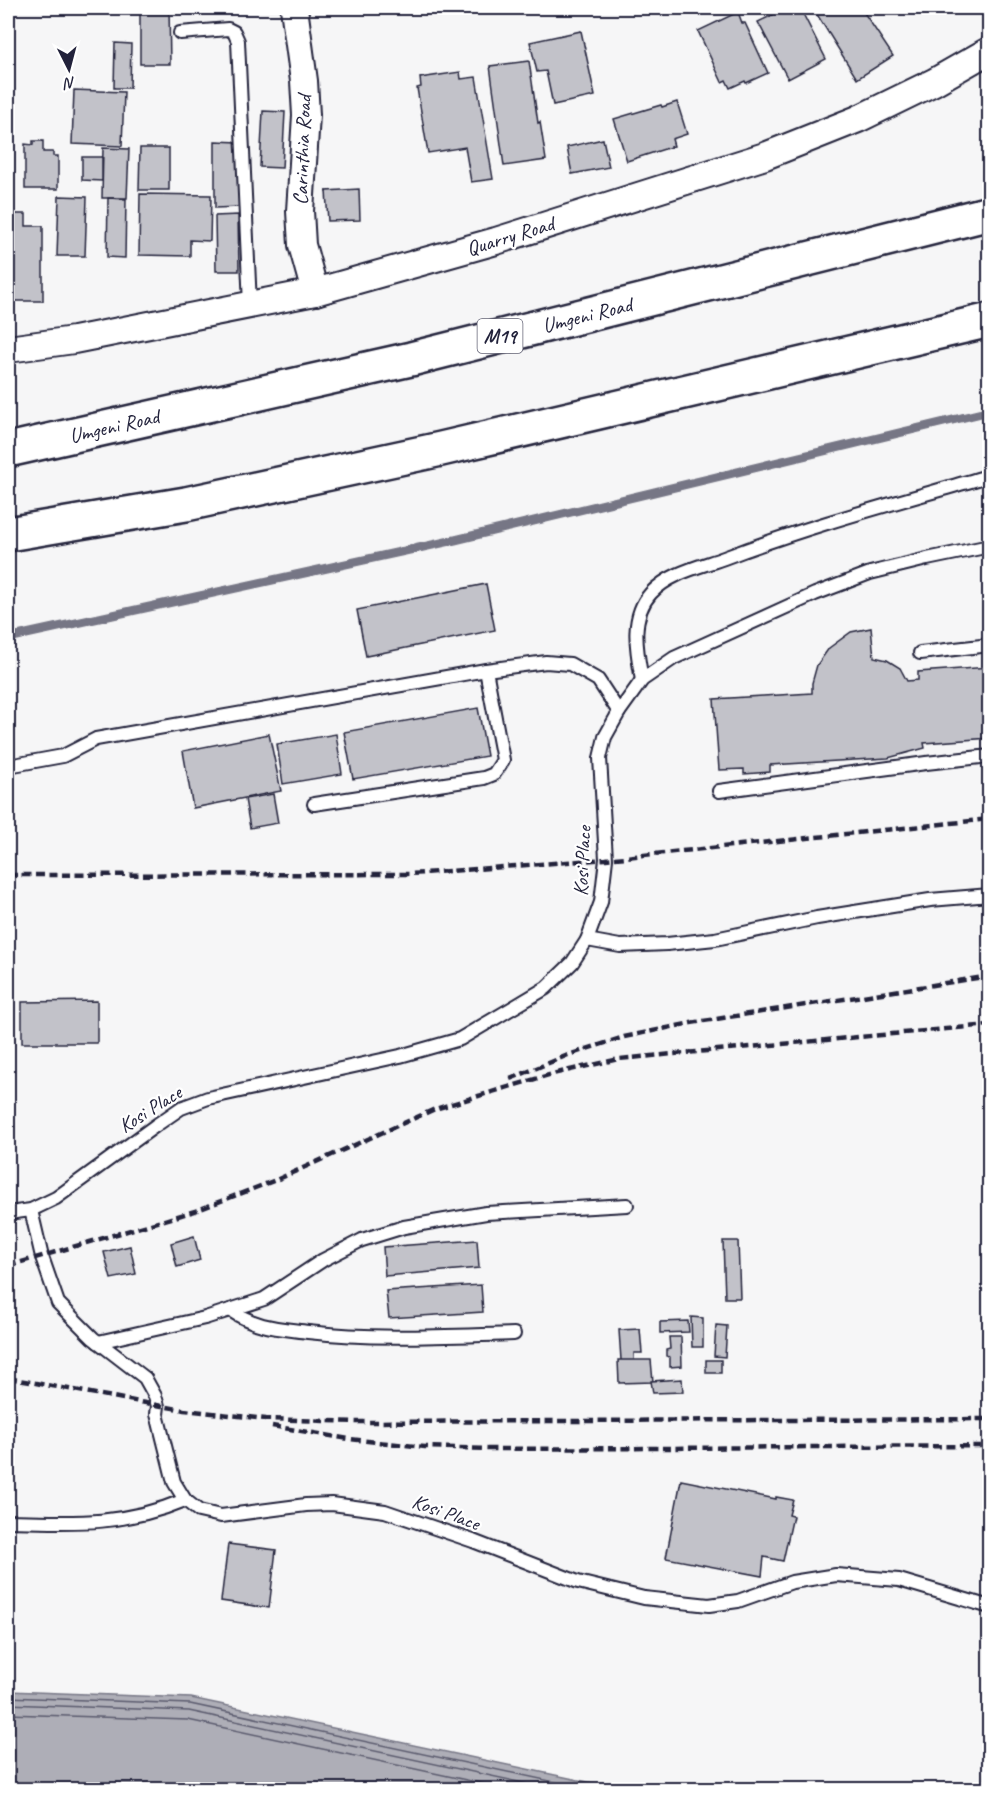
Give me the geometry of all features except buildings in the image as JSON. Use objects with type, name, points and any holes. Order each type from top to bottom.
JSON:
[{"type":"highway","name":"Umgeni Road","points":[[8,450],[411,359],[990,213]]},
{"type":"highway","points":[[8,534],[186,504],[441,449],[990,320]]},
{"type":"street","name":"Carinthia Road","points":[[294,8],[304,81],[306,115],[300,211],[302,245],[315,292]]},
{"type":"street","name":"Quarry Road","points":[[8,349],[74,340],[315,292],[496,241],[765,156],[858,119],[934,82],[990,50]]},
{"type":"lane","points":[[180,33],[228,29],[234,32],[238,41],[250,305]]},
{"type":"lane","points":[[642,680],[636,631],[640,612],[651,594],[670,578],[786,535],[981,478]]},
{"type":"lane","name":"Kosi Place","points":[[8,1213],[31,1210],[56,1198],[182,1108],[208,1098],[400,1056],[460,1039],[546,988],[572,963],[587,940],[600,902],[606,860],[600,758],[605,737],[619,712],[642,680],[674,658],[815,594],[870,573],[990,546]]},
{"type":"lane","points":[[920,653],[990,645]]},
{"type":"lane","points":[[8,766],[63,756],[96,739],[486,670],[546,662],[570,664],[598,680],[619,712]]},
{"type":"lane","points":[[314,804],[484,778],[494,774],[503,760],[486,670]]},
{"type":"lane","points":[[719,791],[990,756]]},
{"type":"lane","points":[[587,940],[620,946],[703,941],[817,918],[930,900],[990,895]]},
{"type":"lane","points":[[98,1342],[205,1318],[264,1299],[323,1260],[362,1240],[404,1227],[486,1213],[627,1205]]},
{"type":"lane","points":[[8,1521],[78,1523],[114,1520],[158,1511],[185,1500],[174,1482],[157,1414],[158,1406],[146,1378],[98,1342],[58,1303],[42,1257],[31,1210]]},
{"type":"lane","points":[[230,1310],[247,1321],[259,1324],[340,1335],[381,1338],[514,1334]]},
{"type":"lane","name":"Kosi Place","points":[[185,1500],[199,1511],[221,1516],[306,1505],[332,1504],[385,1511],[473,1541],[579,1582],[644,1598],[709,1605],[738,1601],[792,1582],[837,1575],[899,1580],[990,1607]]},
{"type":"water","points":[[8,1691],[191,1698],[621,1789],[8,1789]]},
{"type":"waterway","points":[[8,638],[455,540],[990,411]]},
{"type":"railway","points":[[8,875],[411,874],[606,859],[990,819]]},
{"type":"railway","points":[[510,1079],[568,1055],[624,1037],[691,1023],[990,976]]},
{"type":"railway","points":[[8,1266],[195,1211],[276,1180],[435,1109],[552,1074],[619,1059],[990,1025]]},
{"type":"railway","points":[[8,1378],[184,1410],[266,1419],[358,1422],[990,1419]]},
{"type":"railway","points":[[272,1426],[349,1439],[425,1447],[490,1449],[990,1446]]}]
